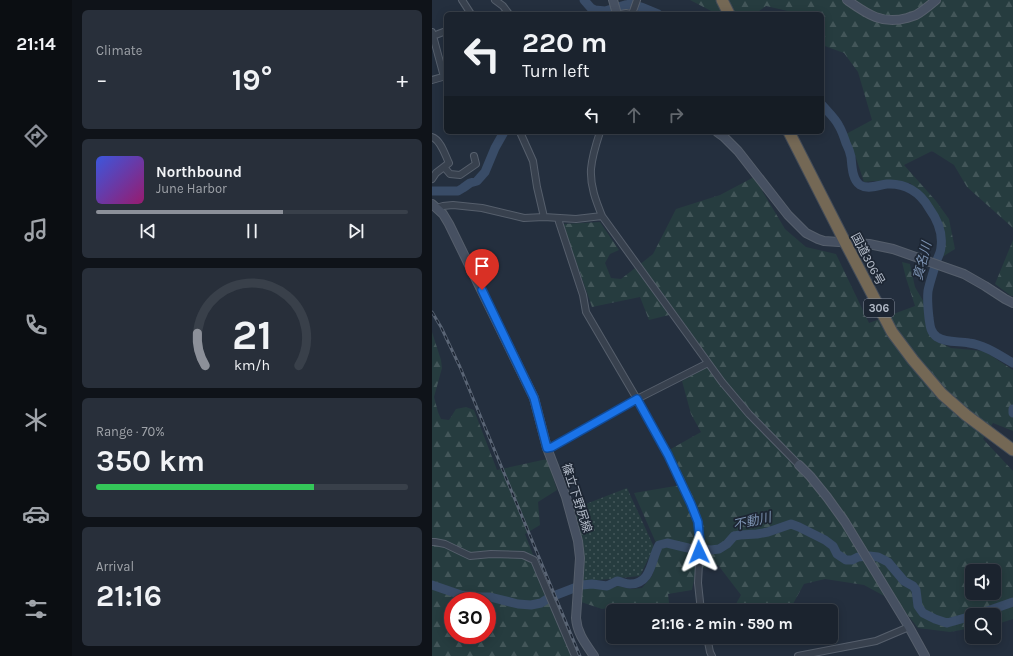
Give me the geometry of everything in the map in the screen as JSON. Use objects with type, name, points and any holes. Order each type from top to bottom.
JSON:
[{"type":"highway","points":[[722,0],[728,12]]},
{"type":"highway","name":"国道306号","points":[[790,134],[844,242],[892,332],[913,360],[942,394],[1013,450]]},
{"type":"street","points":[[462,0],[470,12]]},
{"type":"street","points":[[495,0],[503,6],[508,12]]},
{"type":"street","points":[[613,0],[616,12]]},
{"type":"street","points":[[847,0],[878,18],[886,20],[900,20],[915,15],[936,0]]},
{"type":"street","points":[[632,12],[636,1]]},
{"type":"street","points":[[444,31],[433,34],[444,73]]},
{"type":"street","points":[[432,80],[444,76]]},
{"type":"street","points":[[521,134],[533,161],[544,217]]},
{"type":"street","points":[[599,134],[593,155],[591,170],[596,202],[602,216],[708,363],[748,414],[810,476],[827,497],[845,522],[925,656]]},
{"type":"street","points":[[720,134],[738,151],[788,215],[806,233],[824,241],[869,244],[893,249],[964,274],[1013,303]]},
{"type":"street","points":[[432,137],[434,137],[438,142],[449,163],[436,173],[432,179]]},
{"type":"street","points":[[444,167],[450,174],[460,175],[476,164],[474,156]]},
{"type":"street","points":[[434,206],[453,205],[482,208],[524,218],[544,217],[576,219],[602,216]]},
{"type":"street","name":"篠立下野尻線","points":[[434,206],[443,214],[449,224],[534,398],[547,448],[566,497],[578,541],[580,558],[576,625],[578,632],[594,656]]},
{"type":"street","points":[[558,218],[583,295],[586,312],[668,455],[698,522],[698,583],[700,604]]},
{"type":"street","points":[[547,448],[552,447],[637,399],[708,363]]},
{"type":"street","points":[[432,542],[445,544],[470,556],[491,554],[522,555],[530,557],[534,560],[575,656]]},
{"type":"street","points":[[798,656],[813,652],[826,654],[876,641],[909,627]]},
{"type":"street","points":[[708,644],[712,656]]},
{"type":"green space","points":[[690,0],[1013,0],[1013,228],[967,187],[954,165],[932,151],[904,165],[936,201],[949,219],[955,249],[939,259],[943,247],[941,228],[929,204],[917,190],[910,183],[874,181],[864,182],[846,134],[872,120],[858,72],[844,53],[824,46],[824,12],[792,12],[766,6],[758,12],[713,12]]},
{"type":"green space","points":[[754,177],[785,229],[806,247],[836,254],[869,323],[915,306],[902,262],[910,264],[915,287],[925,304],[927,327],[933,339],[951,348],[984,351],[1013,370],[1013,431],[993,423],[983,439],[1013,471],[1013,619],[1001,623],[1001,608],[965,608],[965,629],[950,632],[918,628],[899,604],[864,585],[825,579],[804,584],[793,604],[736,604],[741,595],[718,565],[696,570],[692,590],[668,594],[669,604],[606,604],[606,608],[602,609],[581,602],[583,589],[593,587],[607,590],[618,586],[631,589],[642,588],[652,576],[660,552],[634,493],[687,484],[669,450],[701,432],[691,414],[682,381],[713,364],[677,313],[649,320],[640,297],[592,307],[563,224],[600,222],[619,250],[610,254],[605,263],[611,278],[621,279],[653,254],[676,209],[720,195]]},
{"type":"green space","points":[[1013,240],[1013,296],[1011,296],[995,284]]},
{"type":"green space","points":[[432,332],[442,368],[434,397],[441,419],[449,420],[456,409],[466,407],[474,410],[497,470],[547,459],[557,490],[538,502],[540,525],[525,534],[572,656],[432,656]]},
{"type":"green space","points":[[627,488],[654,547],[640,576],[580,582],[573,509]]},
{"type":"waterway","name":"真名川","points":[[584,0],[591,8],[595,10],[605,11],[631,4],[653,12]]},
{"type":"waterway","name":"真名川","points":[[824,107],[836,120],[841,130],[850,153],[853,172],[857,182],[866,187],[887,184],[906,187],[921,197],[937,221],[941,237],[941,249],[928,291],[928,308],[933,333],[937,337],[944,340],[981,346],[1013,363]]},
{"type":"waterway","points":[[432,191],[458,191],[470,183],[477,181],[485,172],[503,134]]},
{"type":"waterway","name":"不動川","points":[[432,585],[461,595],[490,597],[518,604],[531,605],[541,603],[556,595],[582,585],[592,584],[607,586],[617,581],[628,584],[637,583],[643,580],[650,570],[659,545],[667,543],[688,548],[711,550],[719,549],[727,544],[734,536],[768,532],[791,524],[825,540],[833,546],[837,554],[846,560],[869,556],[878,557],[888,562],[904,581],[913,586],[916,590],[918,606],[923,613],[947,623],[965,618]]},
{"type":"waterway","name":"不動川","points":[[996,608],[1013,602]]},
{"type":"railway","points":[[432,312],[441,327],[460,367],[580,656]]},
{"type":"route","points":[[482,290],[534,398],[547,448],[552,447],[637,399],[668,455],[691,504],[698,522],[700,543],[699,552]]}]
